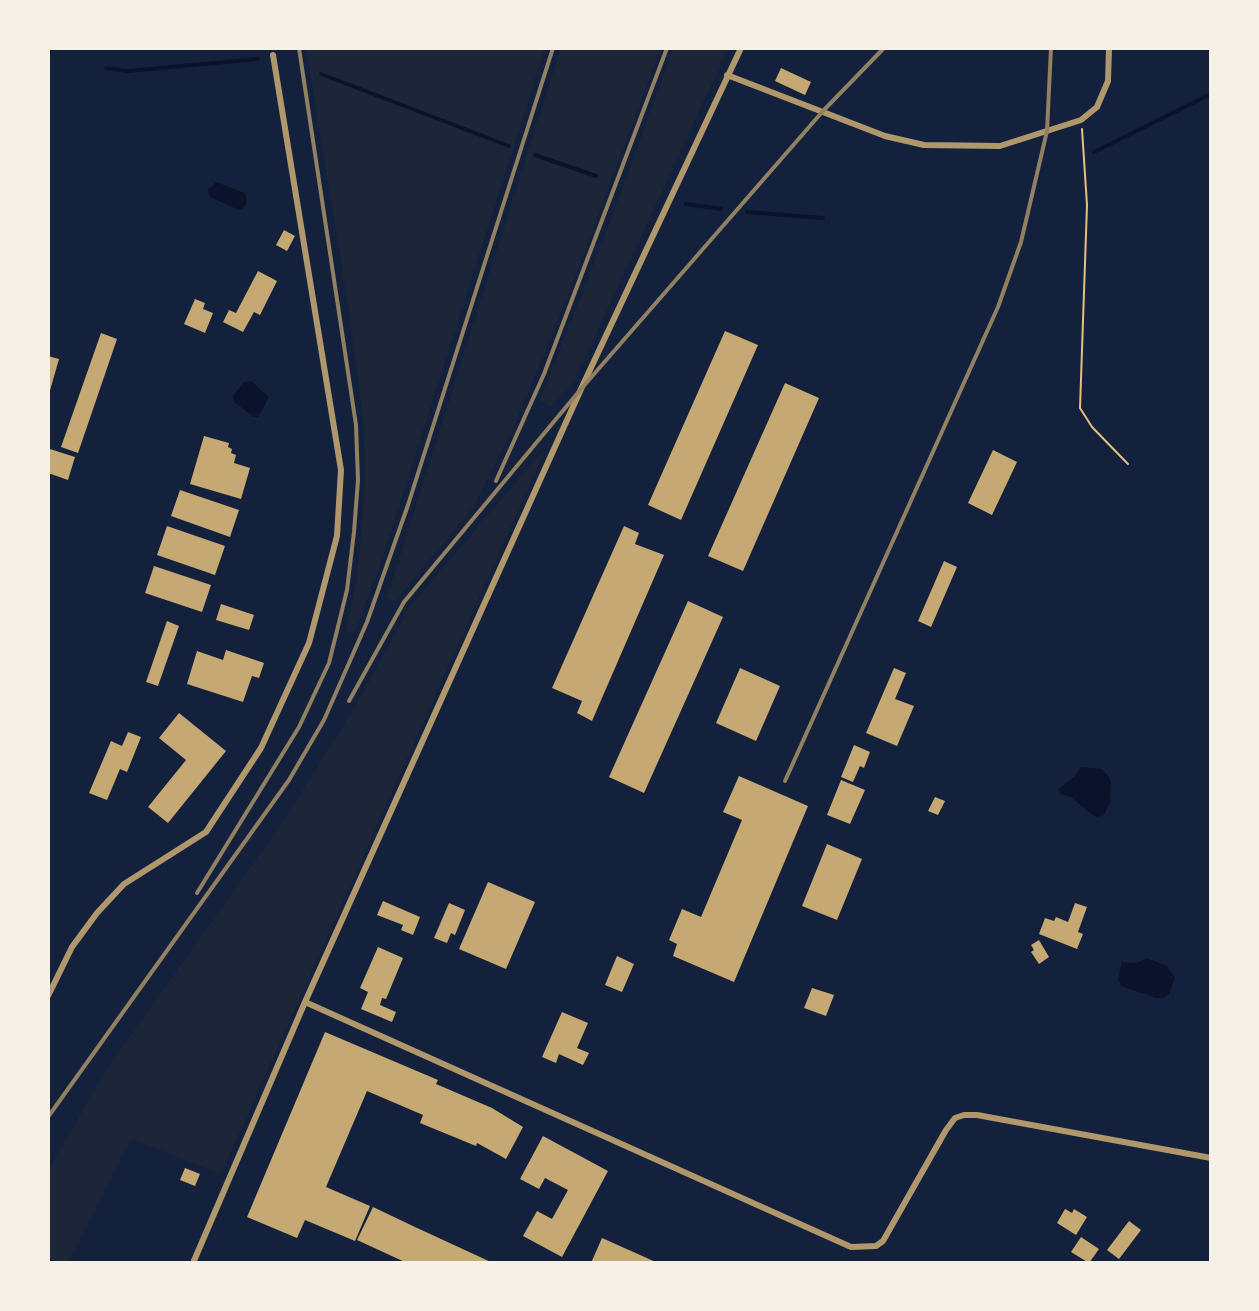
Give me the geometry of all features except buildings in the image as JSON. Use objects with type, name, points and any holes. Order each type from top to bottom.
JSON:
[{"type":"street","points":[[193,1263],[305,1002],[581,389],[741,48]]},
{"type":"street","points":[[727,75],[885,136],[924,145],[1000,146],[1081,120],[1097,107],[1108,81],[1109,48]]},
{"type":"street","points":[[48,996],[72,947],[97,913],[124,884],[206,832],[261,748],[309,643],[337,536],[341,470],[273,55]]},
{"type":"street","points":[[305,1002],[851,1247],[876,1246],[883,1241],[946,1130],[955,1118],[964,1115],[1211,1158]]},
{"type":"path","points":[[1081,120],[1087,205],[1080,408],[1092,427],[1128,464]]},
{"type":"shaded area","points":[[306,48],[545,48],[380,565],[356,628],[349,634],[346,629],[361,540],[364,426],[350,317]]},
{"type":"shaded area","points":[[561,48],[661,48],[567,298],[510,435],[473,508],[395,601],[387,598]]},
{"type":"shaded area","points":[[674,48],[728,48],[573,382],[551,407],[540,401]]},
{"type":"shaded area","points":[[216,182],[245,193],[247,203],[243,208],[239,210],[210,197],[208,190]]},
{"type":"shaded area","points":[[251,381],[269,397],[258,417],[234,402],[233,396],[244,382]]},
{"type":"shaded area","points":[[547,446],[221,1174],[131,1139],[68,1263],[48,1263],[48,1171],[106,1070],[283,822],[355,707],[410,607]]},
{"type":"shaded area","points":[[1081,767],[1101,769],[1111,782],[1110,803],[1104,815],[1097,817],[1071,797],[1060,794],[1058,789]]},
{"type":"shaded area","points":[[1147,958],[1167,966],[1175,978],[1169,994],[1162,998],[1121,986],[1118,979],[1122,962],[1137,963]]},
{"type":"waterway","points":[[106,68],[128,71],[258,59]]},
{"type":"waterway","points":[[321,74],[509,146]]},
{"type":"waterway","points":[[1094,152],[1211,94]]},
{"type":"waterway","points":[[535,155],[596,176]]},
{"type":"waterway","points":[[686,204],[721,209]]},
{"type":"waterway","points":[[747,212],[823,218]]},
{"type":"railway","points":[[197,893],[299,727],[329,663],[347,590],[358,480],[356,425],[299,48]]},
{"type":"railway","points":[[48,1117],[289,780],[324,720],[367,622],[408,505],[553,48]]},
{"type":"railway","points":[[496,481],[544,374],[667,48]]},
{"type":"railway","points":[[349,701],[404,602],[581,389],[823,111],[884,48]]},
{"type":"railway","points":[[785,781],[998,307],[1021,242],[1047,131],[1051,48]]}]
